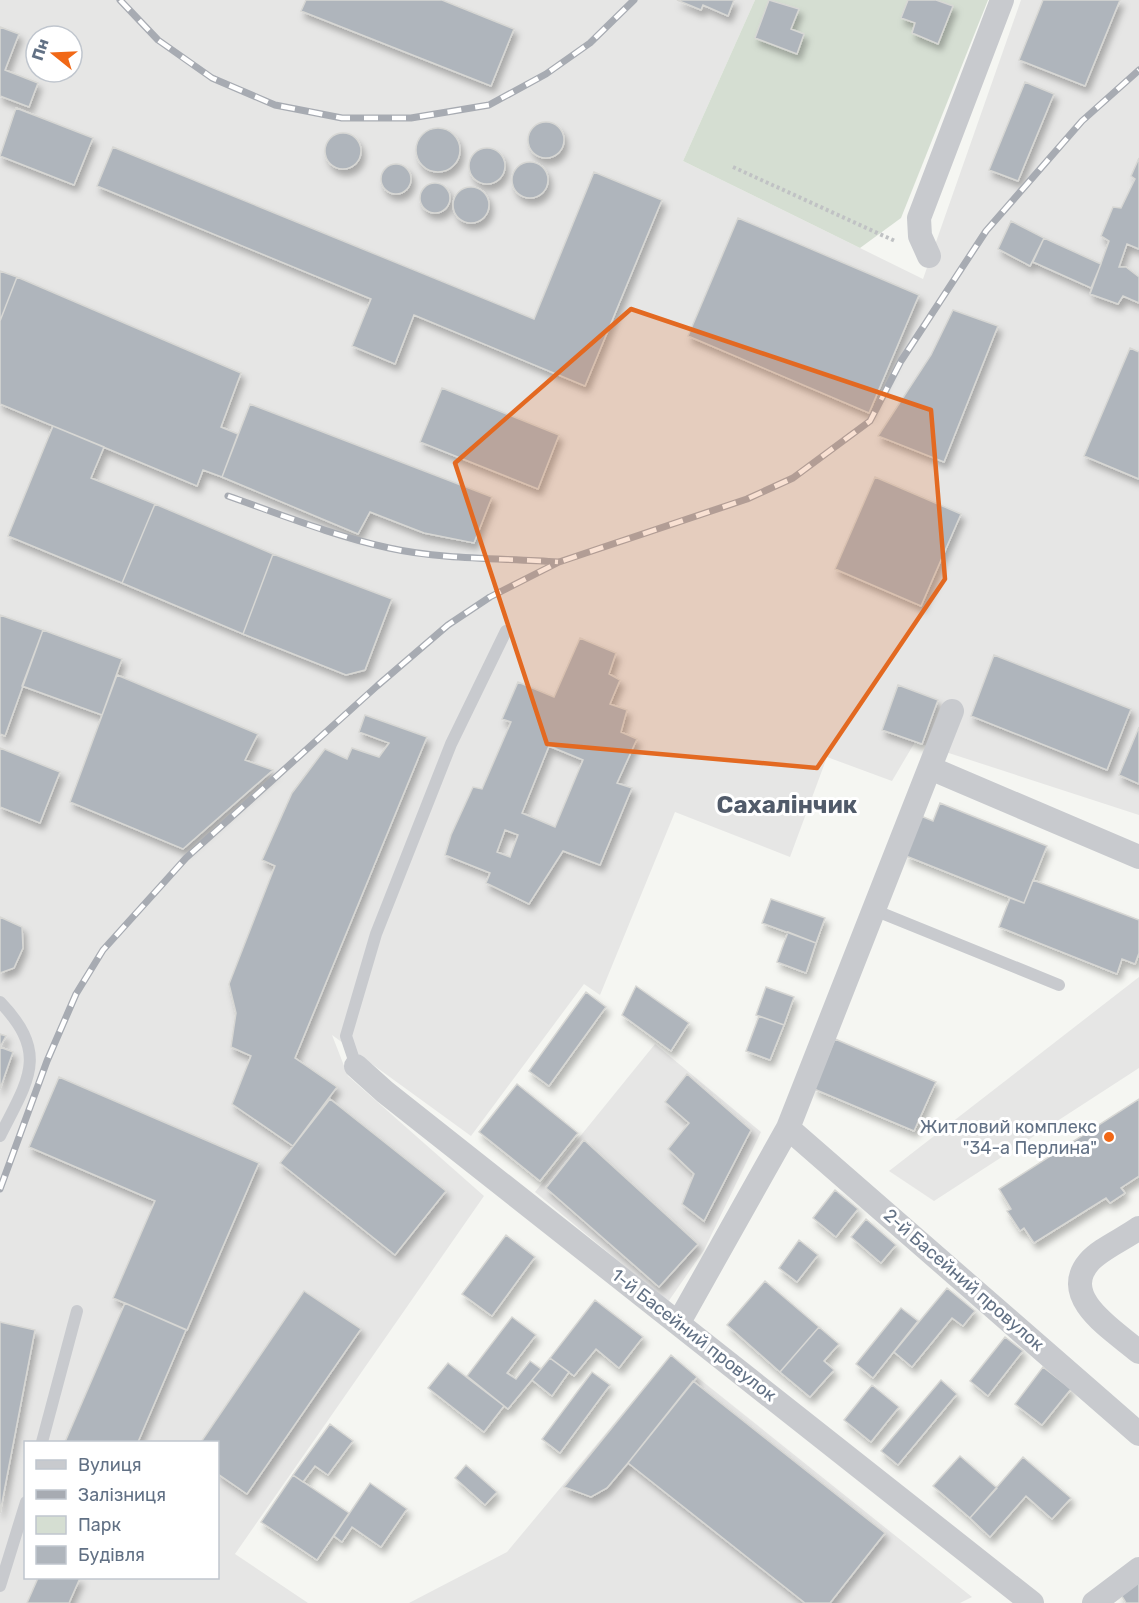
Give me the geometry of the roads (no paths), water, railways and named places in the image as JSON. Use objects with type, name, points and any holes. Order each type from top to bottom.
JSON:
[{"type":"street","points":[[929,256],[920,236],[919,218],[1002,0]]},
{"type":"street","points":[[679,1322],[788,1128],[952,711]]},
{"type":"street","points":[[930,768],[1139,857]]},
{"type":"street","name":"1-й Басейний провулок","points":[[356,1066],[385,1092],[1032,1603]]},
{"type":"street","name":"2-й Басейний провулок","points":[[788,1128],[1139,1434]]},
{"type":"street","points":[[1139,1228],[1089,1262],[1082,1274],[1079,1289],[1084,1304],[1139,1352]]},
{"type":"street","points":[[1094,1603],[1139,1569]]},
{"type":"lane","points":[[356,1066],[346,1036],[376,934],[451,744],[506,631]]},
{"type":"lane","points":[[874,910],[1059,985]]},
{"type":"lane","points":[[0,1002],[17,1020],[31,1049],[28,1080],[0,1136]]},
{"type":"lane","points":[[43,1441],[77,1311]]},
{"type":"lane","points":[[0,1586],[24,1508]]},
{"type":"railway","points":[[120,0],[158,40],[212,78],[275,105],[342,118],[411,118],[489,105],[546,74],[590,43],[634,0]]},
{"type":"railway","points":[[0,1189],[47,1061],[76,994],[103,950],[186,858],[448,625],[490,597],[559,562],[747,499],[793,478],[870,421],[901,361],[986,231],[1082,121],[1139,70]]},
{"type":"railway","points":[[228,496],[328,531],[389,548],[452,557],[558,562]]},
{"type":"place","name":"Житловий комплекс \"34-а Перлина\"","points":[[1109,1137]]},
{"type":"district","name":"Сахалінчик","points":[[787,805]]}]
